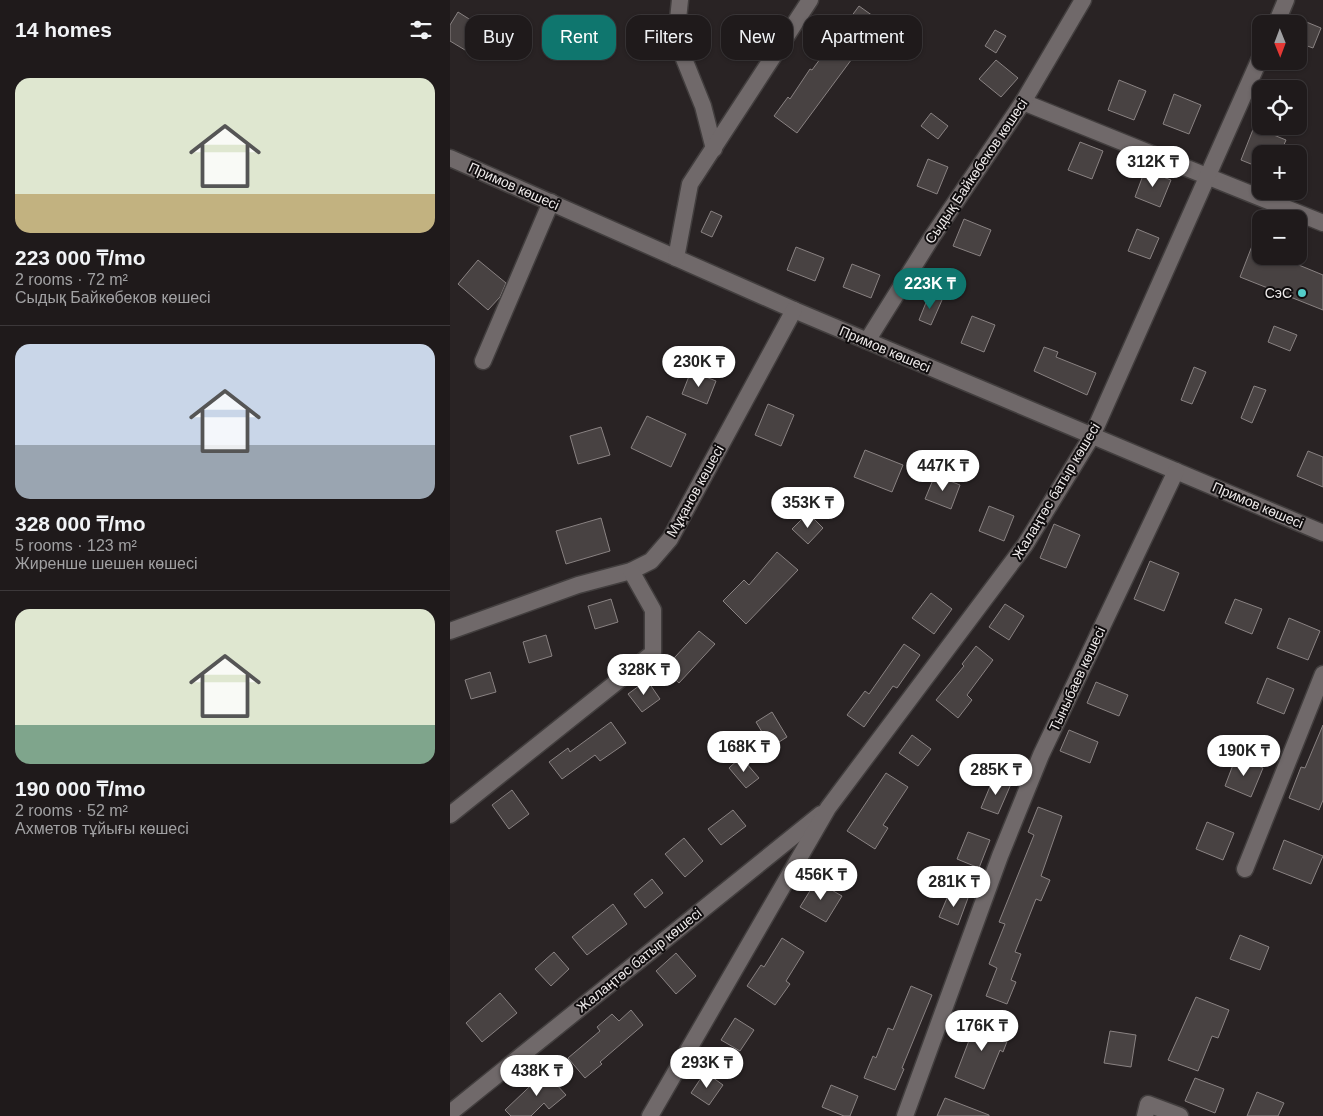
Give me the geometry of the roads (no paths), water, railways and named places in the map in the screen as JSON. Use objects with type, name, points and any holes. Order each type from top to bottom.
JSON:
[{"type":"street","points":[[680,0],[676,39],[703,106],[714,149]]},
{"type":"street","points":[[676,258],[690,184],[810,0]]},
{"type":"street","name":"Сыдық Байкөбеков көшесі","points":[[867,341],[932,237],[1023,102],[1083,0]]},
{"type":"street","points":[[1280,15],[1286,0]]},
{"type":"street","name":"Жалаңтөс батыр көшесі","points":[[650,1116],[828,808],[1026,545],[1092,436],[1255,70]]},
{"type":"street","points":[[1023,102],[1323,223]]},
{"type":"street","name":"Примов көшесі","points":[[450,158],[794,310],[1323,533]]},
{"type":"street","points":[[482,361],[551,202]]},
{"type":"street","name":"Мұқанов көшесі","points":[[450,631],[578,585],[631,572],[651,560],[670,539],[794,310]]},
{"type":"street","name":"Тыныбаев көшесі","points":[[905,1116],[1000,856],[1041,754],[1176,471]]},
{"type":"street","points":[[450,815],[653,653],[653,610],[631,572]]},
{"type":"street","points":[[1245,869],[1323,674]]},
{"type":"street","name":"Жалаңтөс батыр көшесі","points":[[450,1112],[828,808]]},
{"type":"street","points":[[1145,1116],[1148,1104],[1180,1116]]},
{"type":"place","name":"СэС","points":[[1302,293]]}]
